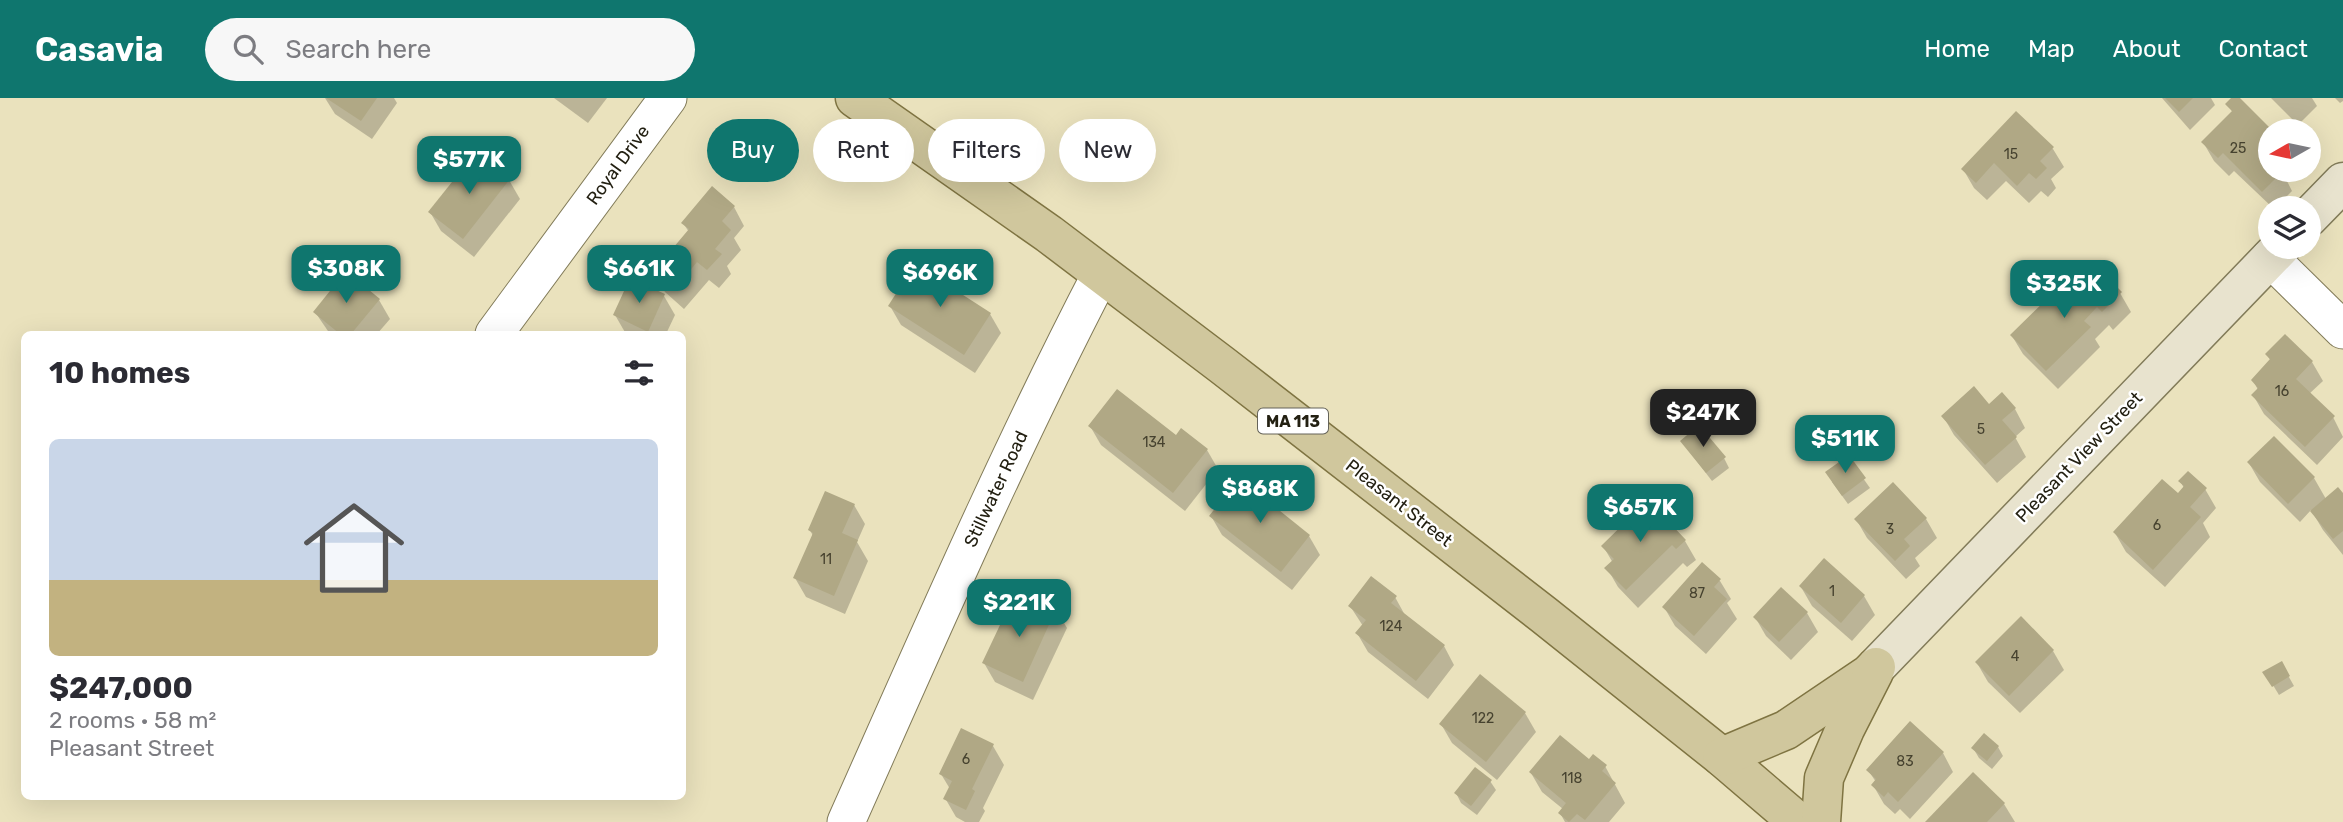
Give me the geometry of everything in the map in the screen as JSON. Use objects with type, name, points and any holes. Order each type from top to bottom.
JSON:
[{"type":"main road","name":"Pleasant Street","points":[[855,98],[1049,234],[1544,615],[1722,757],[1798,822]]},
{"type":"main road","points":[[1722,757],[1786,730],[1877,667]]},
{"type":"main road","points":[[1821,822],[1824,778],[1845,729],[1877,667]]},
{"type":"street","name":"Royal Drive","points":[[496,331],[668,98]]},
{"type":"street","points":[[2321,205],[2343,182]]},
{"type":"street","name":"Pleasant View Street","points":[[1877,667],[2268,259]]},
{"type":"street","points":[[2281,259],[2343,330]]},
{"type":"street","name":"Stillwater Road","points":[[846,822],[997,485],[1101,274]]},
{"type":"building","points":[[326,98],[377,98],[361,121]]},
{"type":"building","points":[[2165,98],[2193,98],[2179,112]]},
{"type":"building","points":[[2231,98],[2240,98],[2261,119],[2258,119],[2258,182],[2272,182],[2262,192],[2223,153],[2218,158],[2201,142],[2232,111],[2225,104]]},
{"type":"building","points":[[2016,111],[2054,147],[2040,161],[2047,168],[2036,179],[2029,173],[2017,186],[1994,163],[1976,183],[1961,169]]},
{"type":"building","points":[[476,152],[510,179],[463,239],[428,212]]},
{"type":"building","points":[[712,186],[735,206],[722,221],[731,230],[715,249],[722,254],[707,270],[697,262],[673,291],[652,273],[689,229],[681,223]]},
{"type":"building","points":[[915,264],[991,313],[964,355],[888,306]]},
{"type":"building","points":[[2098,268],[2122,292],[2102,312],[2097,307],[2084,321],[2091,327],[2046,371],[2010,335],[2056,290],[2066,300]]},
{"type":"building","points":[[346,271],[380,299],[353,331],[336,331],[313,312]]},
{"type":"building","points":[[630,278],[665,294],[648,331],[613,315]]},
{"type":"building","points":[[2285,334],[2313,361],[2296,379],[2335,416],[2305,447],[2251,395],[2258,388],[2251,380],[2270,359],[2265,354]]},
{"type":"building","points":[[1974,386],[1989,404],[2002,392],[2016,408],[2002,420],[2017,437],[1985,465],[1941,416]]},
{"type":"building","points":[[1117,389],[1176,435],[1181,428],[1208,449],[1173,493],[1088,426]]},
{"type":"building","points":[[1699,425],[1726,457],[1706,473],[1680,441]]},
{"type":"building","points":[[2274,436],[2315,477],[2288,504],[2247,462]]},
{"type":"building","points":[[1849,455],[1866,478],[1842,496],[1825,472]]},
{"type":"building","points":[[2188,471],[2207,488],[2190,507],[2201,517],[2153,570],[2113,532],[2162,479],[2178,493],[2184,486],[2178,481]]},
{"type":"building","points":[[1239,478],[1310,535],[1281,572],[1209,516]]},
{"type":"building","points":[[1893,482],[1927,518],[1904,539],[1910,546],[1895,561],[1854,519]]},
{"type":"building","points":[[2338,487],[2343,493],[2343,531],[2333,539],[2310,511]]},
{"type":"building","points":[[825,491],[855,504],[842,533],[858,540],[834,596],[793,578],[813,533],[808,530]]},
{"type":"building","points":[[1648,500],[1686,540],[1676,549],[1672,545],[1626,590],[1604,568],[1614,559],[1601,546]]},
{"type":"building","points":[[1824,558],[1865,595],[1841,623],[1799,586]]},
{"type":"building","points":[[1702,562],[1721,579],[1714,587],[1727,599],[1694,636],[1662,607]]},
{"type":"building","points":[[1371,576],[1397,596],[1391,603],[1445,645],[1416,681],[1355,633],[1366,620],[1348,606]]},
{"type":"building","points":[[1781,587],[1808,612],[1779,642],[1753,617]]},
{"type":"building","points":[[1036,597],[1057,607],[1023,682],[982,663],[1009,606],[1028,614]]},
{"type":"building","points":[[2021,616],[2054,650],[2009,696],[1975,662]]},
{"type":"building","points":[[2282,661],[2290,676],[2272,687],[2262,672]]},
{"type":"building","points":[[1480,674],[1526,712],[1486,762],[1439,724]]},
{"type":"building","points":[[1910,721],[1944,752],[1898,802],[1888,792],[1884,797],[1871,785],[1876,779],[1866,770]]},
{"type":"building","points":[[961,728],[994,744],[972,789],[975,791],[966,810],[943,799],[952,781],[939,774]]},
{"type":"building","points":[[1984,733],[1999,746],[1987,761],[1971,748]]},
{"type":"building","points":[[1560,735],[1589,759],[1593,754],[1607,765],[1602,771],[1616,783],[1585,820],[1577,814],[1569,822],[1558,813],[1566,803],[1529,772]]},
{"type":"building","points":[[1475,767],[1492,780],[1471,806],[1454,793]]},
{"type":"building","points":[[1973,772],[2005,803],[1987,822],[1925,822]]}]
